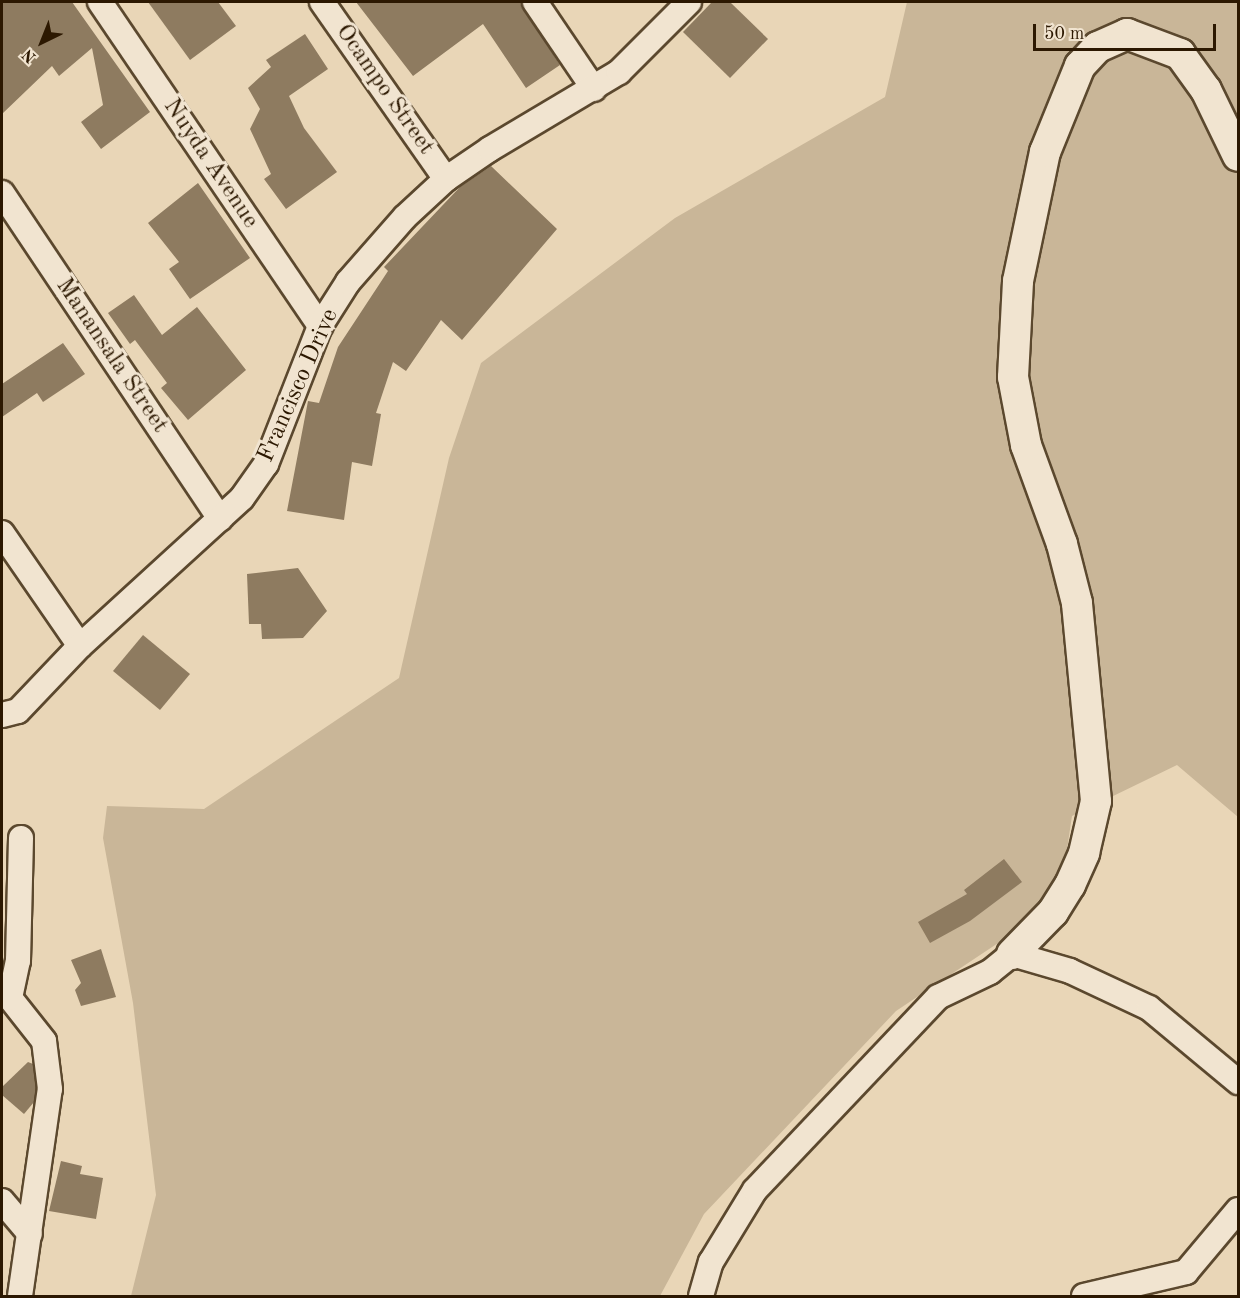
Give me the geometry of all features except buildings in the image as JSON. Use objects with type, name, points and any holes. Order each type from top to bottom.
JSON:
[{"type":"street","name":"Nuyda Avenue","points":[[100,2],[320,326]]},
{"type":"street","name":"Ocampo Street","points":[[322,2],[446,179]]},
{"type":"street","points":[[535,2],[594,89]]},
{"type":"street","name":"Francisco Drive","points":[[2,715],[18,711],[80,646],[242,498],[266,464],[320,326],[348,282],[405,217],[446,179],[594,89],[650,43],[688,2]]},
{"type":"street","points":[[701,1296],[711,1262],[755,1190],[938,997],[990,972],[1012,954],[1053,912],[1070,885],[1084,853],[1096,801],[1077,603],[1062,544],[1026,445],[1013,377],[1018,281],[1045,152],[1080,66],[1098,47],[1126,34],[1180,54],[1206,90],[1239,156]]},
{"type":"street","name":"Manansala Street","points":[[2,193],[220,519]]},
{"type":"street","points":[[2,533],[80,646]]},
{"type":"street","points":[[20,1296],[50,1089],[44,1041],[6,994],[18,961],[21,838]]},
{"type":"street","points":[[1012,954],[1071,971],[1149,1008],[1239,1082]]},
{"type":"street","points":[[2,1201],[30,1234]]},
{"type":"street","points":[[1084,1296],[1186,1272],[1239,1210]]},
{"type":"shaded area","points":[[907,2],[1238,2],[1238,817],[1177,765],[1072,816],[1063,876],[1034,919],[896,1011],[704,1214],[660,1296],[131,1296],[156,1195],[133,1003],[103,838],[107,806],[204,809],[399,678],[449,458],[481,363],[675,218],[885,97]]}]
